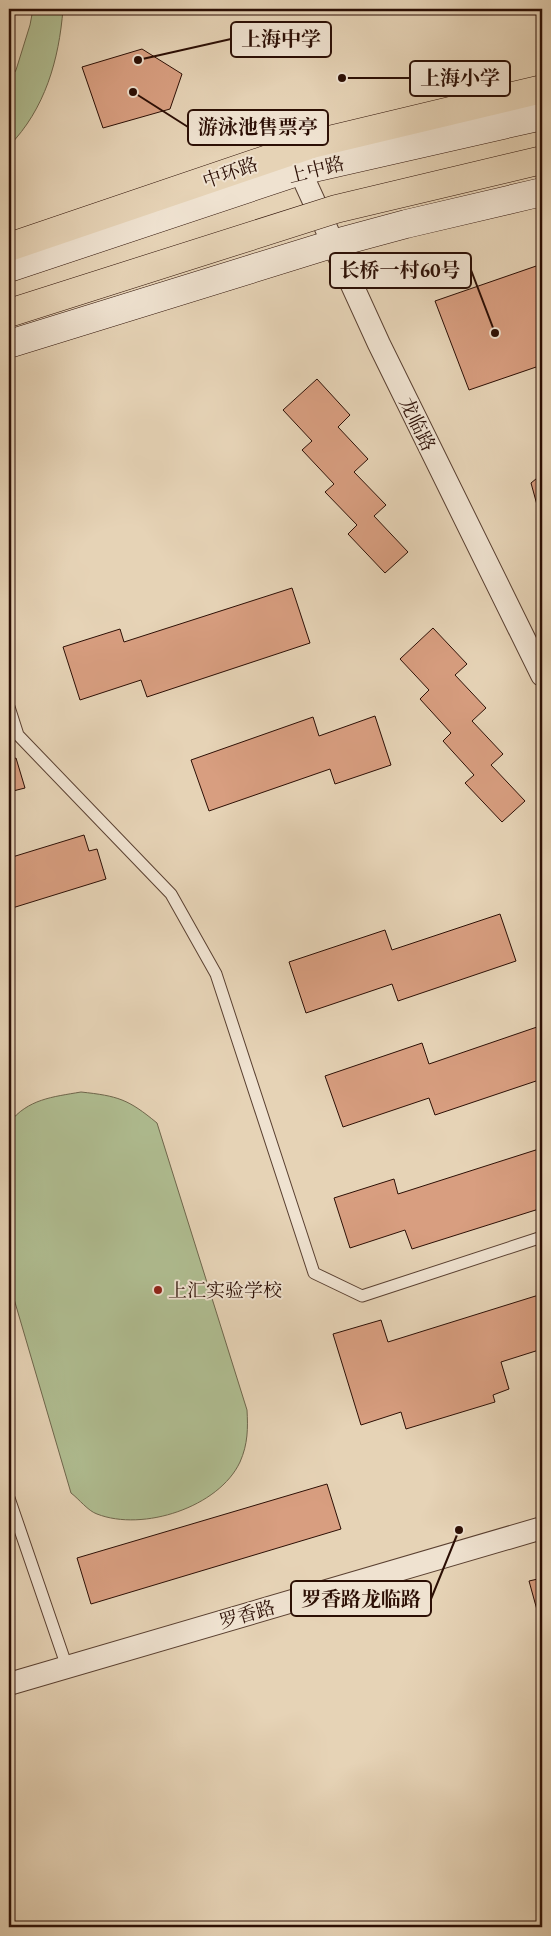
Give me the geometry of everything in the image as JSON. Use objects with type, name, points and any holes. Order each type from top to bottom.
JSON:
[{"type":"highway","name":"中环路","points":[[9,247],[312,144],[542,89]]},
{"type":"highway","points":[[9,313],[336,209],[542,160]]},
{"type":"main road","name":"上中路","points":[[9,268],[300,171],[542,116]]},
{"type":"main road","points":[[9,344],[332,244],[406,224],[542,192]]},
{"type":"street","name":"龙临路","points":[[300,171],[332,244],[460,511],[542,675]]},
{"type":"street","name":"罗香路","points":[[9,1684],[542,1528]]},
{"type":"lane","points":[[9,706],[18,735],[172,894],[216,974],[314,1273],[362,1296],[542,1237]]},
{"type":"lane","points":[[9,1498],[67,1667]]},
{"type":"green space","points":[[33,9],[63,9],[58,47],[54,65],[41,100],[21,132],[9,146],[9,82],[16,70]]},
{"type":"green space","points":[[81,1092],[122,1100],[157,1123],[247,1410],[245,1449],[240,1462],[230,1478],[215,1492],[198,1503],[178,1512],[157,1517],[136,1520],[115,1519],[97,1514],[87,1508],[71,1493],[9,1282],[9,1123],[24,1109],[41,1100]]},
{"type":"building","points":[[142,49],[182,74],[170,109],[103,128],[82,67]]},
{"type":"building","points":[[542,264],[542,365],[469,390],[435,301]]},
{"type":"building","points":[[317,379],[350,415],[338,427],[368,459],[354,472],[386,505],[374,516],[408,552],[385,573],[348,534],[357,525],[325,492],[334,484],[302,450],[312,441],[283,410]]},
{"type":"building","points":[[542,474],[542,523],[531,483]]},
{"type":"building","points":[[292,588],[310,643],[147,697],[141,680],[80,700],[63,647],[120,629],[124,642]]},
{"type":"building","points":[[433,628],[467,664],[455,675],[486,708],[472,721],[503,754],[491,765],[525,801],[502,822],[465,783],[474,775],[443,741],[451,733],[420,699],[429,690],[400,659]]},
{"type":"building","points":[[375,716],[391,765],[335,784],[330,769],[209,811],[191,760],[313,717],[319,736]]},
{"type":"building","points":[[16,758],[25,788],[9,792],[9,760]]},
{"type":"building","points":[[84,835],[89,851],[97,849],[106,879],[9,909],[9,858]]},
{"type":"building","points":[[500,914],[516,961],[398,1001],[392,984],[306,1013],[289,962],[385,930],[392,950]]},
{"type":"building","points":[[537,1027],[542,1042],[542,1079],[435,1115],[429,1098],[343,1127],[325,1076],[422,1043],[429,1064]]},
{"type":"building","points":[[542,1148],[542,1208],[412,1249],[405,1230],[350,1248],[334,1198],[394,1179],[398,1194]]},
{"type":"building","points":[[542,1294],[542,1349],[501,1362],[509,1389],[493,1395],[495,1402],[406,1429],[401,1412],[361,1425],[333,1334],[381,1320],[388,1342]]},
{"type":"building","points":[[327,1484],[341,1529],[91,1604],[77,1558]]},
{"type":"building","points":[[542,1578],[542,1628],[529,1581]]},
{"type":"place","name":"上海中学","points":[[138,60]]},
{"type":"place","name":"上海小学","points":[[342,78]]},
{"type":"place","name":"游泳池售票亭","points":[[133,92]]},
{"type":"place","name":"长桥一村60号","points":[[495,333]]},
{"type":"place","name":"上汇实验学校","points":[[158,1290]]},
{"type":"place","name":"罗香路龙临路","points":[[459,1530]]}]
